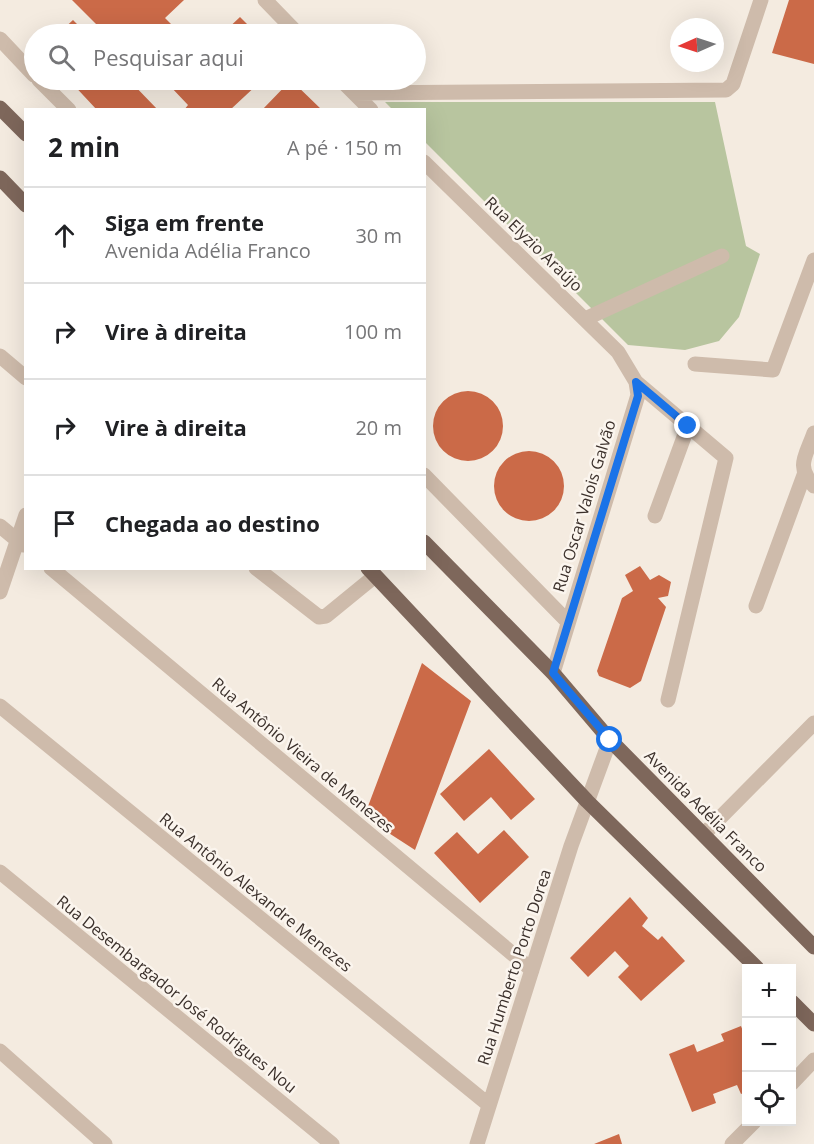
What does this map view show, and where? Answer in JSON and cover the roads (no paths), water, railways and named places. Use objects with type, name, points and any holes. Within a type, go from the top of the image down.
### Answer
[{"type":"main road","points":[[0,108],[24,132]]},
{"type":"main road","points":[[0,178],[24,203]]},
{"type":"main road","name":"Avenida Adélia Franco","points":[[426,544],[553,673],[610,740],[705,833],[814,947]]},
{"type":"main road","points":[[371,572],[587,801],[752,964]]},
{"type":"main road","points":[[796,1006],[814,1024]]},
{"type":"street","points":[[266,0],[289,24]]},
{"type":"street","points":[[354,93],[730,88],[761,0]]},
{"type":"street","points":[[0,39],[24,64]]},
{"type":"street","points":[[49,90],[67,108]]},
{"type":"street","points":[[351,90],[369,108]]},
{"type":"street","name":"Rua Elyzio Araújo","points":[[426,164],[618,352],[636,382]]},
{"type":"street","points":[[585,319],[722,256]]},
{"type":"street","points":[[695,364],[773,370],[814,260]]},
{"type":"street","points":[[0,356],[24,376]]},
{"type":"street","points":[[636,382],[726,458],[668,700]]},
{"type":"street","name":"Rua Oscar Valois Galvão","points":[[553,673],[567,621],[638,396],[636,382]]},
{"type":"street","points":[[656,516],[688,426]]},
{"type":"street","points":[[756,606],[809,481],[804,461],[814,433]]},
{"type":"street","points":[[426,477],[567,621]]},
{"type":"street","points":[[0,526],[21,543]]},
{"type":"street","points":[[0,592],[21,543],[24,526]]},
{"type":"street","name":"Rua Antônio Vieira de Menezes","points":[[53,570],[532,970]]},
{"type":"street","points":[[259,570],[319,617],[326,616],[371,572]]},
{"type":"street","name":"Rua Antônio Alexandre Menezes","points":[[0,706],[489,1105]]},
{"type":"street","points":[[705,833],[814,723]]},
{"type":"street","name":"Rua Humberto Porto Dorea","points":[[477,1144],[587,801],[610,740]]},
{"type":"street","name":"Rua Desembargador José Rodrigues Nou","points":[[0,872],[332,1144]]},
{"type":"street","points":[[0,1051],[105,1144]]},
{"type":"street","points":[[796,1079],[814,1060]]},
{"type":"street","points":[[732,1144],[750,1126]]}]
